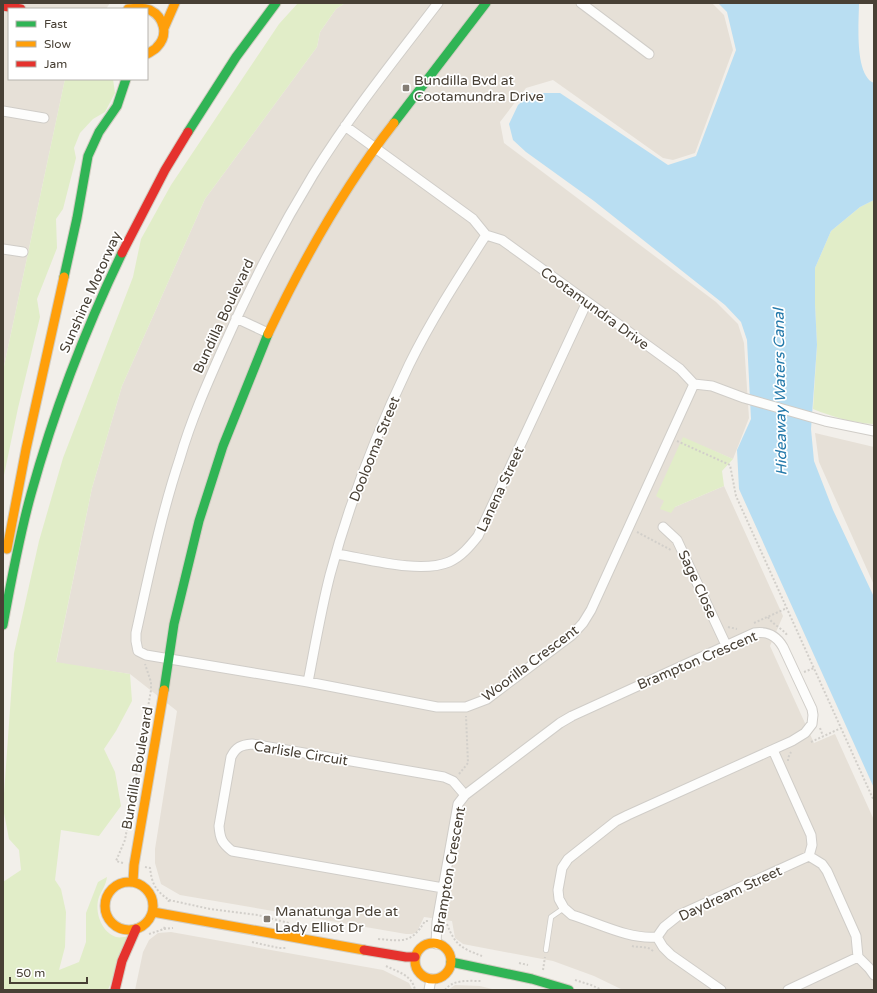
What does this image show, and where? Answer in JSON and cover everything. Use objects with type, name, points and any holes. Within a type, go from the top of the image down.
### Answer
[{"type":"main road","points":[[164,28],[175,3]]},
{"type":"main road","name":"Sunshine Motorway","points":[[3,625],[25,517],[50,430],[84,337],[110,276],[162,174],[196,118],[230,66],[276,3]]},
{"type":"main road","name":"Bundilla Boulevard","points":[[132,882],[170,659],[174,624],[183,584],[199,521],[223,446],[241,398],[268,334],[298,274],[328,221],[374,148],[486,3]]},
{"type":"main road","points":[[3,6],[15,8]]},
{"type":"main road","points":[[134,6],[144,6],[151,9],[158,14],[162,20],[164,36],[161,44],[155,51],[148,54]]},
{"type":"main road","points":[[5,561],[24,456],[77,218],[85,169],[92,145],[117,106],[126,80]]},
{"type":"main road","points":[[3,585],[8,596]]},
{"type":"main road","points":[[124,882],[132,882],[141,885],[152,897],[153,912],[144,926],[136,929],[120,929],[113,925],[108,918],[105,910],[105,901],[109,892],[115,886],[124,882]]},
{"type":"main road","points":[[153,912],[415,958]]},
{"type":"main road","points":[[115,990],[122,961],[136,929]]},
{"type":"main road","points":[[427,944],[436,944],[444,947],[448,952],[451,962],[446,973],[442,977],[431,979],[420,974],[415,964],[415,958],[418,952],[427,944]]},
{"type":"main road","points":[[451,962],[532,979],[569,990]]},
{"type":"street","name":"Bundilla Boulevard","points":[[170,659],[142,654],[138,651],[136,634],[156,540],[180,457],[208,382],[236,318],[271,247],[313,175],[345,126],[438,3]]},
{"type":"street","points":[[581,3],[649,54]]},
{"type":"street","points":[[3,111],[44,118]]},
{"type":"street","points":[[345,126],[473,219],[486,235]]},
{"type":"street","name":"Cootamundra Drive","points":[[486,235],[502,240],[680,369],[694,384]]},
{"type":"street","name":"Doolooma Street","points":[[308,682],[330,575],[356,492],[381,427],[409,364],[448,294],[486,235]]},
{"type":"street","points":[[3,249],[23,252]]},
{"type":"street","name":"Lanena Street","points":[[337,554],[412,567],[429,567],[449,562],[466,550],[478,536],[587,302]]},
{"type":"street","points":[[236,318],[268,334]]},
{"type":"street","points":[[694,384],[712,386],[744,398],[825,421],[874,431]]},
{"type":"street","name":"Woorilla Crescent","points":[[170,659],[308,682],[437,706],[466,707],[487,699],[572,635],[583,623],[591,610],[694,384]]},
{"type":"street","name":"Sage Close","points":[[663,527],[677,540],[726,645]]},
{"type":"street","name":"Brampton Crescent","points":[[436,944],[437,922],[458,804],[465,795],[560,723],[572,716],[754,633],[764,632],[779,639],[784,646],[812,709],[812,724],[805,733],[773,750],[616,821],[568,859],[562,868],[558,890],[559,899],[564,908]]},
{"type":"street","name":"Carlisle Circuit","points":[[443,888],[232,851],[224,844],[219,835],[219,826],[231,757],[235,750],[243,745],[252,744],[327,756],[444,777],[453,781]]},
{"type":"street","points":[[773,750],[811,835],[812,845],[809,856],[822,864],[827,871],[856,936],[858,957],[874,975]]},
{"type":"street","points":[[453,781],[465,795]]},
{"type":"street","name":"Daydream Street","points":[[657,937],[664,927],[679,915],[809,856]]},
{"type":"street","points":[[564,908],[572,914],[634,936],[646,938],[657,937],[663,947],[671,955],[722,990]]},
{"type":"street","points":[[788,990],[858,957]]},
{"type":"street","points":[[429,990],[431,979]]},
{"type":"lane","points":[[546,950],[551,917],[564,908]]},
{"type":"path","points":[[670,438],[730,465],[736,496],[874,801]]},
{"type":"path","points":[[637,532],[668,548],[674,553]]},
{"type":"path","points":[[748,626],[787,608]]},
{"type":"path","points":[[725,625],[732,629],[741,629]]},
{"type":"path","points":[[121,862],[116,861],[125,840],[151,690],[151,682],[145,662]]},
{"type":"path","points":[[453,781],[468,763],[466,707]]},
{"type":"path","points":[[806,744],[841,728]]},
{"type":"path","points":[[789,762],[790,753],[794,749]]},
{"type":"path","points":[[145,867],[150,868],[153,884],[160,893],[169,900],[210,909],[258,915],[296,925]]},
{"type":"path","points":[[168,904],[169,900]]},
{"type":"path","points":[[378,939],[397,941],[418,933],[425,920],[437,922],[447,924],[452,939],[466,950],[488,958]]},
{"type":"path","points":[[629,944],[635,947],[646,947],[651,949],[656,954]]},
{"type":"path","points":[[543,970],[546,950]]},
{"type":"path","points":[[518,963],[531,966]]},
{"type":"path","points":[[537,968],[550,972]]},
{"type":"path","points":[[570,978],[602,990]]},
{"type":"path","points":[[445,990],[450,984],[458,982],[481,981]]},
{"type":"shaded area","points":[[3,3],[110,3],[107,8],[8,8],[8,80],[65,80],[3,371]]},
{"type":"shaded area","points":[[345,3],[712,3],[724,15],[733,50],[695,153],[673,160],[663,158],[553,80],[526,88],[500,122],[504,143],[716,302],[738,324],[744,343],[749,418],[733,459],[683,438],[675,507],[724,486],[783,616],[770,646],[814,743],[835,734],[874,820],[874,990],[623,990],[594,976],[553,961],[463,944],[455,938],[452,921],[424,917],[417,932],[406,934],[180,895],[161,884],[155,863],[155,849],[177,711],[130,674],[56,663],[92,488],[122,386],[205,199],[317,47],[320,32],[336,9]]},
{"type":"shaded area","points":[[815,433],[874,447],[874,585],[819,462]]},
{"type":"shaded area","points":[[171,932],[383,970],[409,983],[412,989],[418,990],[135,990],[143,952],[149,940],[158,933]]},
{"type":"shaded area","points":[[455,985],[480,986],[496,990],[448,990]]},
{"type":"green space","points":[[298,3],[345,3],[336,9],[320,32],[317,47],[205,199],[122,386],[92,488],[56,662],[130,674],[132,701],[116,731],[104,749],[115,772],[121,806],[99,836],[61,830],[55,880],[61,889],[66,912],[65,947],[59,970],[79,962],[86,942],[86,913],[98,882],[107,877],[106,883],[99,897],[97,908],[100,920],[106,931],[116,937],[129,936],[108,990],[3,990],[3,882],[21,870],[19,850],[9,839],[3,808],[14,653],[39,541],[63,458],[133,277],[141,239],[171,185],[279,24]]},
{"type":"green space","points":[[65,80],[113,80],[115,93],[105,112],[93,119],[80,133],[74,148],[76,158],[63,209],[56,219],[57,248],[37,299],[40,317],[18,408],[3,480],[3,371]]},
{"type":"green space","points":[[874,200],[874,424],[843,419],[813,409],[817,345],[815,268],[831,231],[860,207]]},
{"type":"green space","points":[[683,437],[733,459],[722,471],[724,486],[675,507],[671,513],[660,509],[664,501],[656,496]]},
{"type":"water","name":"Hideaway Waters Canal","points":[[718,3],[859,3],[858,34],[860,59],[863,70],[868,78],[874,83],[874,200],[860,207],[831,231],[815,268],[817,345],[811,429],[814,461],[833,510],[874,597],[874,788],[739,489],[737,450],[751,419],[747,340],[741,322],[725,305],[594,201],[526,152],[513,140],[509,124],[518,105],[531,93],[560,93],[668,165],[696,156],[736,50],[727,12]]},
{"type":"traffic: fast","points":[[188,132],[236,57],[276,3]]},
{"type":"traffic: fast","points":[[394,123],[486,3]]},
{"type":"traffic: fast","points":[[64,277],[77,218],[88,156],[99,132],[117,106],[126,80]]},
{"type":"traffic: fast","points":[[3,625],[23,526],[40,463],[71,371],[95,311],[122,253]]},
{"type":"traffic: fast","points":[[164,690],[174,624],[199,521],[223,446],[268,334]]},
{"type":"traffic: fast","points":[[451,962],[532,979],[569,990]]},
{"type":"traffic: slow","points":[[164,28],[175,3]]},
{"type":"traffic: slow","points":[[136,8],[142,8]]},
{"type":"traffic: slow","points":[[148,9],[159,17],[162,22],[164,32],[161,42],[155,49],[148,53]]},
{"type":"traffic: slow","points":[[268,334],[295,279],[341,198],[394,123]]},
{"type":"traffic: slow","points":[[7,549],[26,449],[64,277]]},
{"type":"traffic: slow","points":[[133,882],[134,865],[164,690]]},
{"type":"traffic: slow","points":[[124,882],[134,882],[146,889],[153,901],[153,906],[153,911],[146,923],[134,930],[124,930],[116,926],[109,919],[105,911],[105,901],[109,893],[116,886],[124,882]]},
{"type":"traffic: slow","points":[[153,912],[364,950]]},
{"type":"traffic: slow","points":[[433,943],[446,948],[451,961],[446,974],[433,979],[420,974],[415,961],[420,948],[433,943]]},
{"type":"traffic: jam","points":[[3,6],[15,8]]},
{"type":"traffic: jam","points":[[122,253],[165,170],[188,132]]},
{"type":"traffic: jam","points":[[115,990],[122,961],[136,929]]},
{"type":"traffic: jam","points":[[364,950],[406,957],[415,957]]},
{"type":"place","name":"Bundilla Bvd at Cootamundra Drive","points":[[406,88]]},
{"type":"place","name":"Manatunga Pde at Lady Elliot Dr","points":[[267,919]]}]
